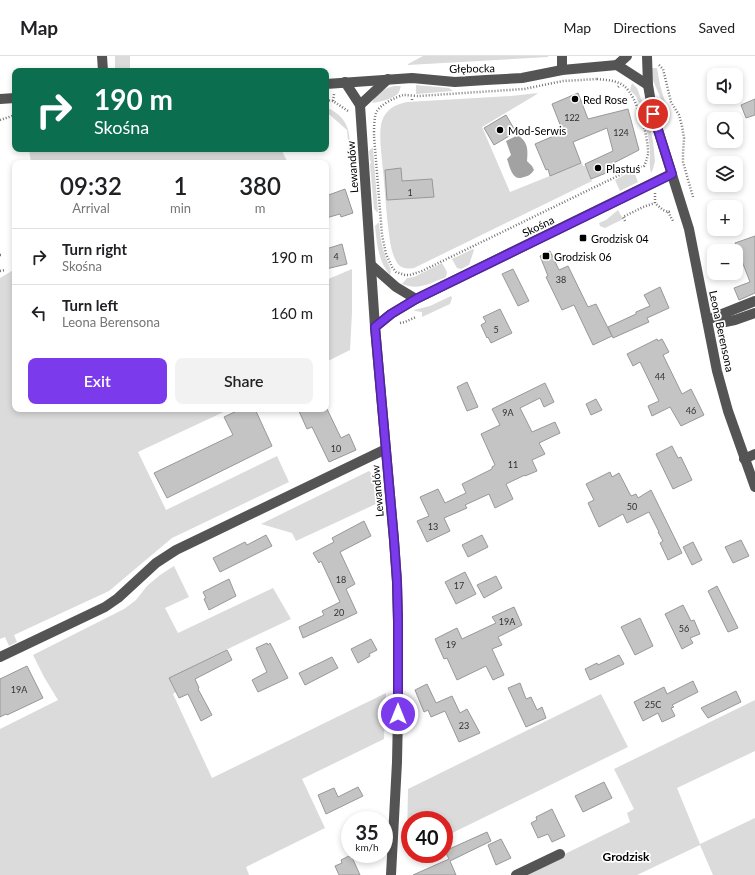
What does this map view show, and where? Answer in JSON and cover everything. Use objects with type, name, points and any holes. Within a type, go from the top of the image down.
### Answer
[{"type":"street","points":[[102,56],[103,68]]},
{"type":"street","points":[[562,56],[562,70]]},
{"type":"street","points":[[627,56],[617,65],[648,85]]},
{"type":"street","name":"Leona Berensona","points":[[647,56],[648,85],[653,114],[689,229],[707,320],[728,411],[755,487]]},
{"type":"street","name":"Głębocka","points":[[329,84],[412,78],[456,82],[522,78],[562,70],[617,65]]},
{"type":"street","points":[[360,105],[388,79]]},
{"type":"street","name":"Lewandów","points":[[345,82],[360,105],[375,327],[395,547],[398,622],[397,747],[391,875]]},
{"type":"street","points":[[0,99],[12,98]]},
{"type":"street","name":"Skośna","points":[[375,327],[391,314],[416,299],[672,174]]},
{"type":"street","points":[[371,265],[396,286],[416,299]]},
{"type":"street","points":[[707,320],[755,301]]},
{"type":"street","points":[[721,314],[724,322],[755,313]]},
{"type":"street","points":[[0,657],[105,607],[118,598],[156,563],[176,550],[386,449]]},
{"type":"street","points":[[744,459],[755,454]]},
{"type":"street","points":[[516,875],[560,854]]},
{"type":"path","points":[[657,64],[663,69],[672,102],[679,115],[682,126],[684,138],[683,162],[694,203]]},
{"type":"path","points":[[625,86],[636,102],[645,133],[648,149],[648,155],[644,166],[646,170]]},
{"type":"path","points":[[329,100],[333,101],[349,111]]},
{"type":"path","points":[[377,111],[374,136],[382,235],[386,254],[392,267],[396,272],[405,275],[422,271],[634,168],[644,166]]},
{"type":"path","points":[[0,120],[12,116]]},
{"type":"path","points":[[655,193],[655,203],[663,210],[668,212],[674,210]]},
{"type":"path","points":[[625,220],[623,217],[655,203]]},
{"type":"path","points":[[0,271],[6,270]]},
{"type":"shaded area","points":[[115,56],[130,56],[130,68],[115,68]]},
{"type":"shaded area","points":[[423,56],[548,56],[548,57],[408,65]]},
{"type":"shaded area","points":[[651,68],[657,68],[666,105],[664,106],[652,78]]},
{"type":"shaded area","points":[[632,83],[637,88],[643,104],[638,102],[636,96],[630,90]]},
{"type":"shaded area","points":[[416,85],[449,88],[453,91],[416,94]]},
{"type":"shaded area","points":[[394,86],[401,86],[399,92],[394,97],[372,103],[381,92]]},
{"type":"shaded area","points":[[538,93],[482,127],[510,192],[582,163],[592,181],[414,268],[401,267],[394,257],[389,238],[386,210],[380,138],[382,121],[386,113],[395,106],[407,102]]},
{"type":"shaded area","points":[[329,109],[341,117],[348,129],[351,162],[347,130],[330,115]]},
{"type":"shaded area","points":[[642,114],[649,122],[653,141],[655,161],[651,173],[649,141]]},
{"type":"shaded area","points":[[518,135],[526,143],[527,161],[534,170],[526,177],[520,178],[514,176],[512,173],[507,159],[511,155],[506,141]]},
{"type":"shaded area","points":[[372,148],[378,212],[374,209],[369,151]]},
{"type":"shaded area","points":[[29,152],[282,152],[286,160],[31,160]]},
{"type":"shaded area","points":[[630,172],[635,174],[638,182],[620,191],[615,180]]},
{"type":"shaded area","points":[[618,210],[623,219],[605,228],[600,226],[599,223],[606,220]]},
{"type":"shaded area","points":[[378,223],[383,248],[391,272],[390,275],[383,264],[376,239],[375,226]]},
{"type":"shaded area","points":[[473,249],[474,250],[469,265],[461,269],[457,268],[452,259]]},
{"type":"shaded area","points":[[442,263],[447,272],[446,277],[430,284],[414,287],[402,284],[407,278],[414,277]]},
{"type":"shaded area","points":[[352,269],[350,350],[329,360],[329,279]]},
{"type":"shaded area","points":[[12,271],[12,412],[224,412],[138,452],[166,510],[277,456],[289,482],[172,538],[109,591],[14,635],[17,642],[9,646],[5,637],[0,639],[0,278]]},
{"type":"shaded area","points":[[451,296],[452,298],[450,304],[422,317],[422,312],[414,310],[430,306]]},
{"type":"shaded area","points":[[369,471],[377,479],[378,503],[296,541],[292,533],[261,524]]},
{"type":"shaded area","points":[[174,566],[189,597],[165,608],[178,633],[273,588],[291,619],[169,678],[176,692],[173,694],[212,778],[386,693],[384,739],[302,779],[325,828],[246,867],[249,875],[0,875],[0,729],[58,700],[33,655],[124,609],[136,600],[147,586]]},
{"type":"shaded area","points":[[601,694],[628,747],[453,833],[453,811],[408,811],[408,789]]},
{"type":"shaded area","points":[[755,700],[755,751],[677,788],[700,844],[755,818],[755,875],[713,875],[700,845],[637,875],[522,875],[630,822],[627,813],[634,809],[614,769]]},
{"type":"building","points":[[578,93],[588,119],[628,109],[639,150],[608,166],[611,171],[591,179],[585,164],[613,151],[607,128],[573,142],[581,163],[550,176],[535,144],[563,132],[552,104]]},
{"type":"building","points":[[755,99],[755,115],[746,118],[741,105]]},
{"type":"building","name":"Mod-Serwis","points":[[506,115],[516,132],[494,145],[484,128]]},
{"type":"building","points":[[401,168],[402,181],[432,179],[434,197],[387,200],[385,170]]},
{"type":"building","points":[[345,189],[353,213],[341,217],[340,214],[329,217],[329,195]]},
{"type":"building","points":[[755,236],[755,293],[739,300],[734,288],[750,282],[743,264],[743,244],[735,243]]},
{"type":"building","points":[[342,244],[347,264],[329,268],[329,248]]},
{"type":"building","points":[[550,251],[559,270],[568,266],[588,307],[596,304],[612,336],[593,345],[574,305],[562,310],[546,277],[548,276],[540,256]]},
{"type":"building","points":[[513,269],[529,301],[518,306],[502,274]]},
{"type":"building","points":[[660,287],[669,308],[647,318],[649,322],[613,338],[608,327],[650,306],[644,295]]},
{"type":"building","points":[[500,309],[512,333],[491,343],[481,325],[486,322],[483,317]]},
{"type":"building","points":[[657,339],[658,341],[662,339],[669,352],[663,355],[682,394],[691,389],[704,415],[681,426],[670,407],[652,416],[648,406],[659,401],[640,362],[633,366],[627,354]]},
{"type":"building","points":[[467,382],[478,407],[467,411],[457,387]]},
{"type":"building","points":[[545,383],[554,402],[544,407],[540,398],[520,408],[532,432],[555,422],[560,433],[539,443],[545,454],[532,460],[537,471],[506,484],[513,499],[495,508],[489,494],[465,505],[467,508],[444,518],[450,531],[427,542],[417,521],[429,516],[420,497],[438,489],[445,503],[466,493],[462,484],[492,469],[495,465],[481,434],[500,425],[492,409]]},
{"type":"building","points":[[596,399],[602,410],[591,415],[586,404]]},
{"type":"building","points":[[235,412],[256,412],[272,446],[167,498],[154,473],[233,435],[224,417]]},
{"type":"building","points":[[299,412],[328,412],[341,438],[349,434],[356,450],[329,462],[312,427],[307,429]]},
{"type":"building","points":[[672,446],[678,458],[681,457],[692,480],[673,489],[656,454]]},
{"type":"building","points":[[610,472],[612,477],[619,473],[631,496],[636,494],[638,498],[651,490],[682,553],[668,560],[660,543],[663,541],[649,512],[627,523],[623,514],[599,527],[588,503],[594,500],[586,484]]},
{"type":"building","points":[[364,521],[371,536],[340,552],[355,584],[346,589],[357,613],[303,638],[299,627],[324,615],[322,611],[340,602],[321,561],[319,563],[313,553],[334,542],[332,538]]},
{"type":"building","points":[[266,535],[272,546],[220,572],[213,558],[245,542],[247,545]]},
{"type":"building","points":[[482,535],[488,547],[468,557],[462,545]]},
{"type":"building","points":[[741,540],[749,556],[733,563],[725,547]]},
{"type":"building","points":[[693,542],[702,560],[692,565],[683,547]]},
{"type":"building","points":[[465,572],[476,594],[456,604],[445,582]]},
{"type":"building","points":[[496,576],[502,588],[484,598],[477,585]]},
{"type":"building","points":[[229,579],[236,596],[209,610],[204,599],[206,598],[203,592]]},
{"type":"building","points":[[717,586],[738,628],[728,632],[708,591]]},
{"type":"building","points":[[683,605],[691,621],[694,620],[700,634],[690,638],[693,643],[682,649],[665,614]]},
{"type":"building","points":[[514,607],[522,625],[498,637],[502,645],[492,649],[504,675],[493,680],[486,666],[457,680],[447,658],[444,659],[435,639],[457,628],[462,639],[496,623],[492,617]]},
{"type":"building","points":[[640,618],[653,646],[635,655],[621,627]]},
{"type":"building","points":[[371,639],[377,650],[369,654],[370,656],[358,663],[351,649]]},
{"type":"building","points":[[267,643],[268,645],[270,643],[288,678],[258,692],[252,680],[267,672],[256,648]]},
{"type":"building","points":[[227,650],[232,660],[195,679],[199,688],[198,689],[212,715],[201,721],[188,694],[179,698],[169,678]]},
{"type":"building","points":[[619,655],[624,664],[590,680],[585,669],[597,663],[598,665]]},
{"type":"building","points":[[332,657],[338,668],[305,685],[299,673]]},
{"type":"building","points":[[27,666],[43,698],[0,717],[0,679]]},
{"type":"building","points":[[693,681],[698,692],[672,705],[674,707],[671,708],[675,716],[662,722],[658,713],[643,721],[634,702],[664,687],[667,694]]},
{"type":"building","points":[[520,683],[526,699],[531,697],[537,710],[542,707],[546,718],[526,727],[508,688]]},
{"type":"building","points":[[427,684],[436,703],[452,696],[460,713],[467,709],[480,733],[459,742],[445,711],[431,717],[428,710],[424,712],[415,690]]},
{"type":"building","points":[[736,691],[741,702],[708,718],[701,708]]},
{"type":"building","points":[[604,782],[612,798],[583,812],[575,796]]},
{"type":"building","points":[[358,787],[363,796],[326,814],[318,795],[334,788],[338,797]]},
{"type":"building","points":[[552,809],[565,836],[552,842],[548,834],[538,838],[531,823],[537,820],[536,817]]},
{"type":"building","points":[[487,832],[491,841],[453,860],[453,847]]},
{"type":"building","points":[[501,839],[511,858],[496,865],[488,845]]},
{"type":"building","points":[[342,863],[355,863],[360,875],[339,875],[335,866]]},
{"type":"building","points":[[440,863],[451,863],[456,875],[413,875]]},
{"type":"place","name":"Red Rose","points":[[575,99]]},
{"type":"place","name":"Mod-Serwis","points":[[500,130]]},
{"type":"place","name":"Plastuś","points":[[598,168]]},
{"type":"place","name":"Grodzisk 04","points":[[583,238]]},
{"type":"place","name":"Grodzisk 06","points":[[546,256]]},
{"type":"district","name":"Grodzisk","points":[[626,856]]},
{"type":"route","points":[[398,714],[397,582],[378,347],[375,327],[391,314],[416,299],[672,174],[653,114]]}]
